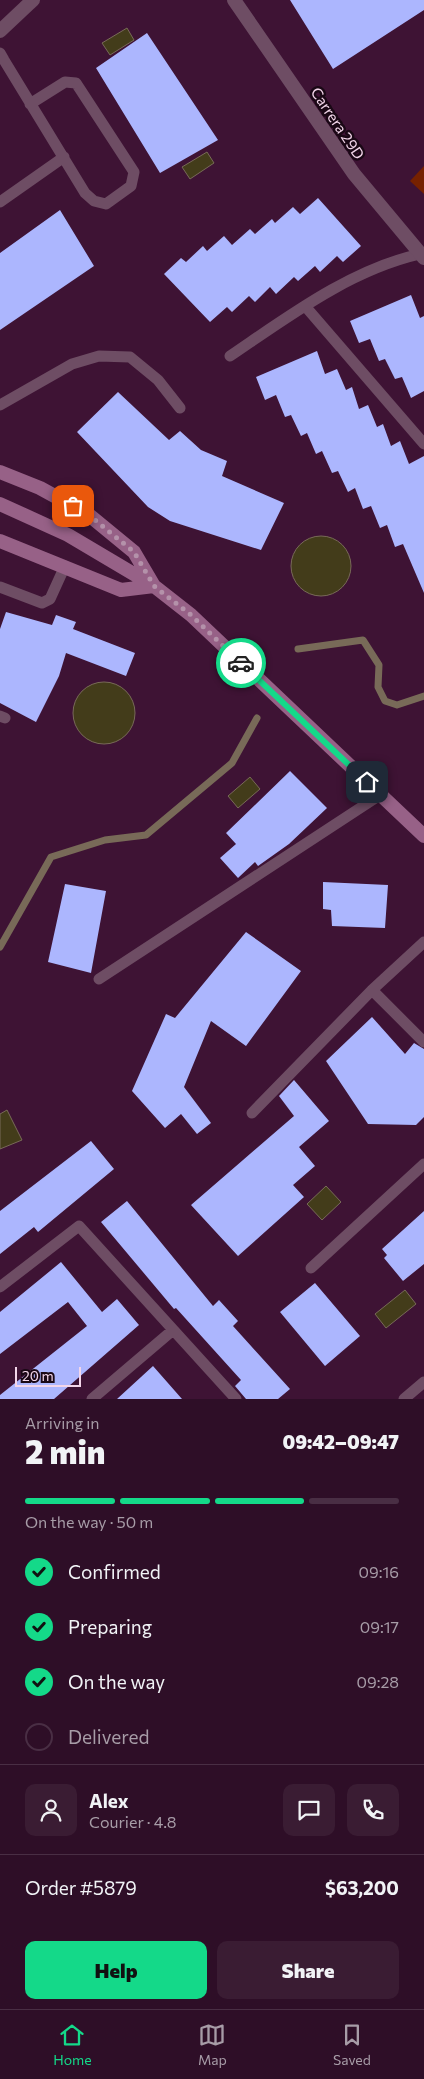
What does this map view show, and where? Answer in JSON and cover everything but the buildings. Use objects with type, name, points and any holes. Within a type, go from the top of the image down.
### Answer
[{"type":"main road","points":[[0,472],[40,488],[89,515],[134,552],[154,586]]},
{"type":"main road","points":[[0,504],[68,535],[154,586],[191,615],[424,836]]},
{"type":"main road","points":[[0,541],[121,590],[154,586]]},
{"type":"street","points":[[0,31],[33,0]]},
{"type":"street","name":"Carrera 29D","points":[[234,0],[354,174],[422,256]]},
{"type":"lane","points":[[0,53],[30,104],[85,193],[94,201],[106,204],[132,186],[134,172],[76,83],[65,82],[30,104]]},
{"type":"lane","points":[[0,202],[64,158]]},
{"type":"lane","points":[[230,356],[305,306],[361,275],[396,260],[422,256]]},
{"type":"lane","points":[[305,306],[424,444]]},
{"type":"lane","points":[[0,405],[72,364],[100,356],[130,358],[158,380],[180,408]]},
{"type":"lane","points":[[0,587],[42,603],[50,599],[65,566]]},
{"type":"lane","points":[[99,979],[380,795]]},
{"type":"lane","points":[[252,1113],[372,990],[424,942]]},
{"type":"lane","points":[[372,990],[424,1042]]},
{"type":"lane","points":[[311,1268],[424,1164]]},
{"type":"lane","points":[[0,1287],[79,1226],[236,1399]]},
{"type":"lane","points":[[92,1399],[173,1330]]},
{"type":"lane","points":[[404,1399],[424,1382]]},
{"type":"shaded area","points":[[127,28],[134,40],[110,55],[102,43]]},
{"type":"shaded area","points":[[207,152],[214,163],[190,179],[182,167]]},
{"type":"shaded area","points":[[424,166],[424,194],[410,181]]},
{"type":"shaded area","points":[[315,536],[327,536],[338,541],[346,549],[351,560],[349,578],[338,591],[327,596],[315,596],[304,591],[296,583],[291,572],[291,560],[296,549],[304,541]]},
{"type":"shaded area","points":[[104,682],[121,687],[126,691],[130,696],[135,713],[130,730],[126,735],[121,739],[104,744],[87,739],[82,735],[78,730],[73,713],[78,696],[82,691],[87,687]]},
{"type":"shaded area","points":[[250,777],[260,789],[238,808],[228,796]]},
{"type":"shaded area","points":[[7,1110],[22,1140],[0,1149],[0,1114]]},
{"type":"shaded area","points":[[326,1186],[341,1202],[322,1220],[307,1204]]},
{"type":"shaded area","points":[[405,1290],[416,1304],[386,1328],[375,1314]]},
{"type":"waterway","points":[[298,649],[363,640],[379,665],[378,687],[385,701],[397,705],[424,696]]},
{"type":"waterway","points":[[0,947],[51,857],[105,840],[146,835],[232,763],[257,718]]},
{"type":"way so far","points":[[73,506],[89,515],[134,552],[154,586],[191,615],[241,663]]},
{"type":"route","points":[[241,663],[367,782]]}]
